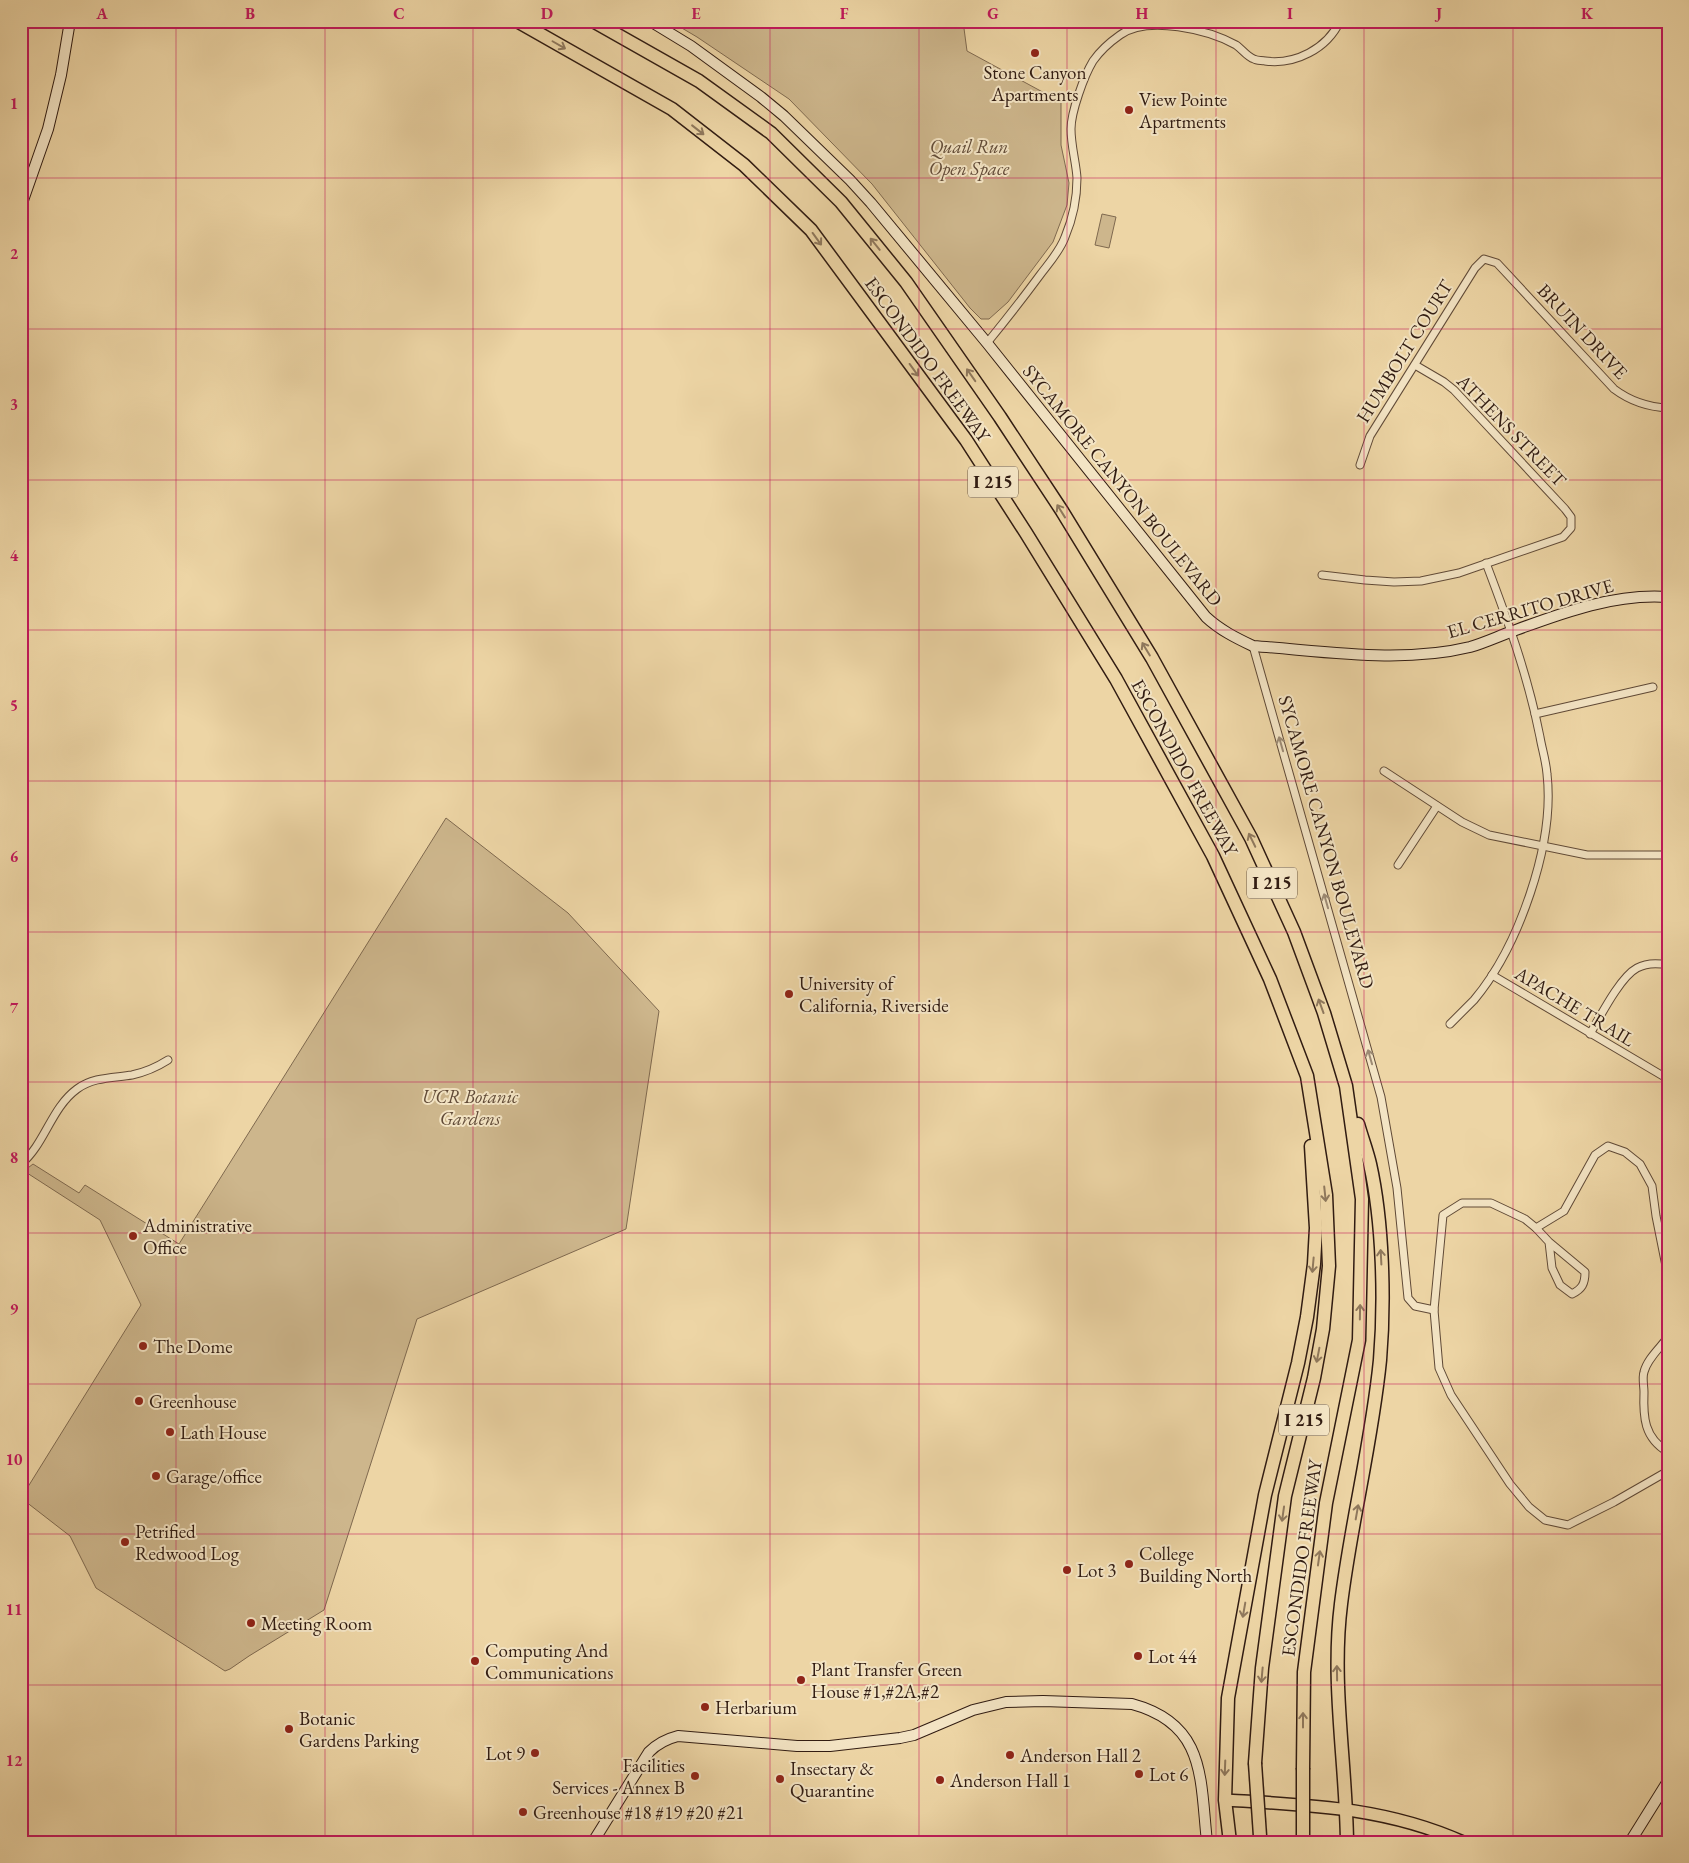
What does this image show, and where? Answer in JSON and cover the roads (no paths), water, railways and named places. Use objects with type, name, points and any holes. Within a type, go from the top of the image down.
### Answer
[{"type":"highway","name":"ESCONDIDO FREEWAY","points":[[517,21],[672,110],[744,165],[810,230],[966,440],[1116,679],[1214,856],[1270,979],[1307,1076],[1326,1195],[1329,1266],[1323,1329],[1314,1378],[1285,1496],[1262,1668],[1255,1763],[1260,1839]]},
{"type":"highway","name":"ESCONDIDO FREEWAY","points":[[593,21],[698,81],[771,133],[841,202],[912,290],[1062,511],[1152,658],[1251,838],[1294,932],[1324,1013],[1346,1086],[1362,1199],[1359,1340],[1326,1503],[1304,1672],[1303,1842]]},
{"type":"highway","points":[[1230,1842],[1225,1800],[1228,1698],[1265,1494],[1298,1363],[1307,1317],[1314,1264],[1316,1228],[1307,1076]]},
{"type":"highway","points":[[1346,1086],[1370,1164],[1378,1215],[1382,1279],[1380,1362],[1341,1604],[1337,1676],[1347,1842]]},
{"type":"main road","points":[[1225,1800],[1346,1809],[1397,1818],[1432,1829],[1463,1842]]},
{"type":"street","points":[[21,206],[48,129],[61,75],[70,21]]},
{"type":"street","name":"SYCAMORE CANYON BOULEVARD","points":[[650,21],[691,46],[739,80],[784,116],[872,202],[1206,617],[1224,631],[1253,646],[1383,1104],[1398,1198],[1408,1298],[1415,1306],[1434,1310]]},
{"type":"street","points":[[987,344],[1053,257],[1064,239],[1074,209],[1077,178],[1071,129],[1076,102],[1092,62],[1102,50],[1122,34],[1144,27],[1169,25],[1197,30],[1236,45],[1254,59],[1272,62],[1289,60],[1314,50],[1326,41],[1337,29],[1340,21]]},
{"type":"street","name":"HUMBOLT COURT","points":[[1360,465],[1370,436],[1475,268],[1484,259]]},
{"type":"street","name":"BRUIN DRIVE","points":[[1484,259],[1497,263],[1614,389],[1624,397],[1639,403],[1668,408]]},
{"type":"street","name":"ATHENS STREET","points":[[1415,365],[1444,382],[1461,397],[1571,517],[1571,528],[1563,537],[1486,563]]},
{"type":"street","points":[[1322,574],[1384,581],[1421,581],[1459,573],[1486,563],[1522,661],[1547,775],[1547,812],[1543,848],[1525,909],[1513,939],[1492,975],[1473,1000],[1450,1024]]},
{"type":"street","name":"EL CERRITO DRIVE","points":[[1253,646],[1409,656],[1471,647],[1512,631],[1622,598],[1668,597]]},
{"type":"street","points":[[1535,714],[1652,687]]},
{"type":"street","points":[[1384,771],[1462,822],[1489,835],[1587,856],[1668,855]]},
{"type":"street","points":[[1398,865],[1437,806]]},
{"type":"street","points":[[1590,1034],[1622,982],[1637,968],[1657,963],[1668,965]]},
{"type":"street","name":"APACHE TRAIL","points":[[1492,975],[1668,1079]]},
{"type":"street","points":[[21,1164],[31,1154],[64,1102],[76,1089],[94,1080],[133,1075],[150,1070],[168,1060]]},
{"type":"street","points":[[1536,1228],[1564,1210],[1595,1154],[1608,1146],[1625,1152],[1640,1164],[1652,1186],[1668,1276]]},
{"type":"street","points":[[1549,1242],[1552,1268],[1560,1285],[1572,1294],[1581,1290],[1585,1282],[1585,1272],[1525,1219],[1491,1203],[1462,1204],[1443,1215],[1434,1310],[1439,1368],[1451,1395],[1510,1484],[1529,1506],[1545,1520],[1568,1525],[1614,1502],[1668,1471]]},
{"type":"street","points":[[1668,1338],[1656,1351],[1644,1372],[1643,1411],[1653,1442],[1668,1452]]},
{"type":"street","points":[[592,1842],[649,1752],[661,1742],[678,1736],[797,1746],[863,1743],[914,1735],[973,1710],[995,1704],[1022,1701],[1132,1704],[1149,1709],[1170,1720],[1188,1739],[1198,1763],[1207,1842]]},
{"type":"street","points":[[1630,1842],[1668,1781]]},
{"type":"place","name":"Stone Canyon Apartments","points":[[1035,53]]},
{"type":"place","name":"View Pointe Apartments","points":[[1129,110]]},
{"type":"place","name":"University of California, Riverside","points":[[789,994]]},
{"type":"place","name":"Administrative Office","points":[[133,1236]]},
{"type":"place","name":"The Dome","points":[[143,1346]]},
{"type":"place","name":"Greenhouse","points":[[139,1401]]},
{"type":"place","name":"Lath House","points":[[170,1432]]},
{"type":"place","name":"Garage/office","points":[[156,1476]]},
{"type":"place","name":"Petrified Redwood Log","points":[[125,1542]]},
{"type":"place","name":"College Building North","points":[[1129,1564]]},
{"type":"place","name":"Lot 3","points":[[1067,1570]]},
{"type":"place","name":"Meeting Room","points":[[251,1623]]},
{"type":"place","name":"Lot 44","points":[[1138,1656]]},
{"type":"place","name":"Computing And Communications","points":[[475,1661]]},
{"type":"place","name":"Plant Transfer Green House #1,#2A,#2","points":[[801,1680]]},
{"type":"place","name":"Herbarium","points":[[705,1707]]},
{"type":"place","name":"Botanic Gardens Parking","points":[[289,1729]]},
{"type":"place","name":"Lot 9","points":[[535,1753]]},
{"type":"place","name":"Anderson Hall 2","points":[[1010,1755]]},
{"type":"place","name":"Lot 6","points":[[1139,1774]]},
{"type":"place","name":"Facilities Services - Annex B","points":[[695,1776]]},
{"type":"place","name":"Insectary & Quarantine","points":[[780,1779]]},
{"type":"place","name":"Anderson Hall 1","points":[[940,1780]]},
{"type":"place","name":"Greenhouse #18 #19 #20 #21","points":[[523,1812]]},
{"type":"park label","name":"Quail Run Open Space","points":[[969,157]]},
{"type":"park label","name":"UCR Botanic Gardens","points":[[470,1107]]}]
